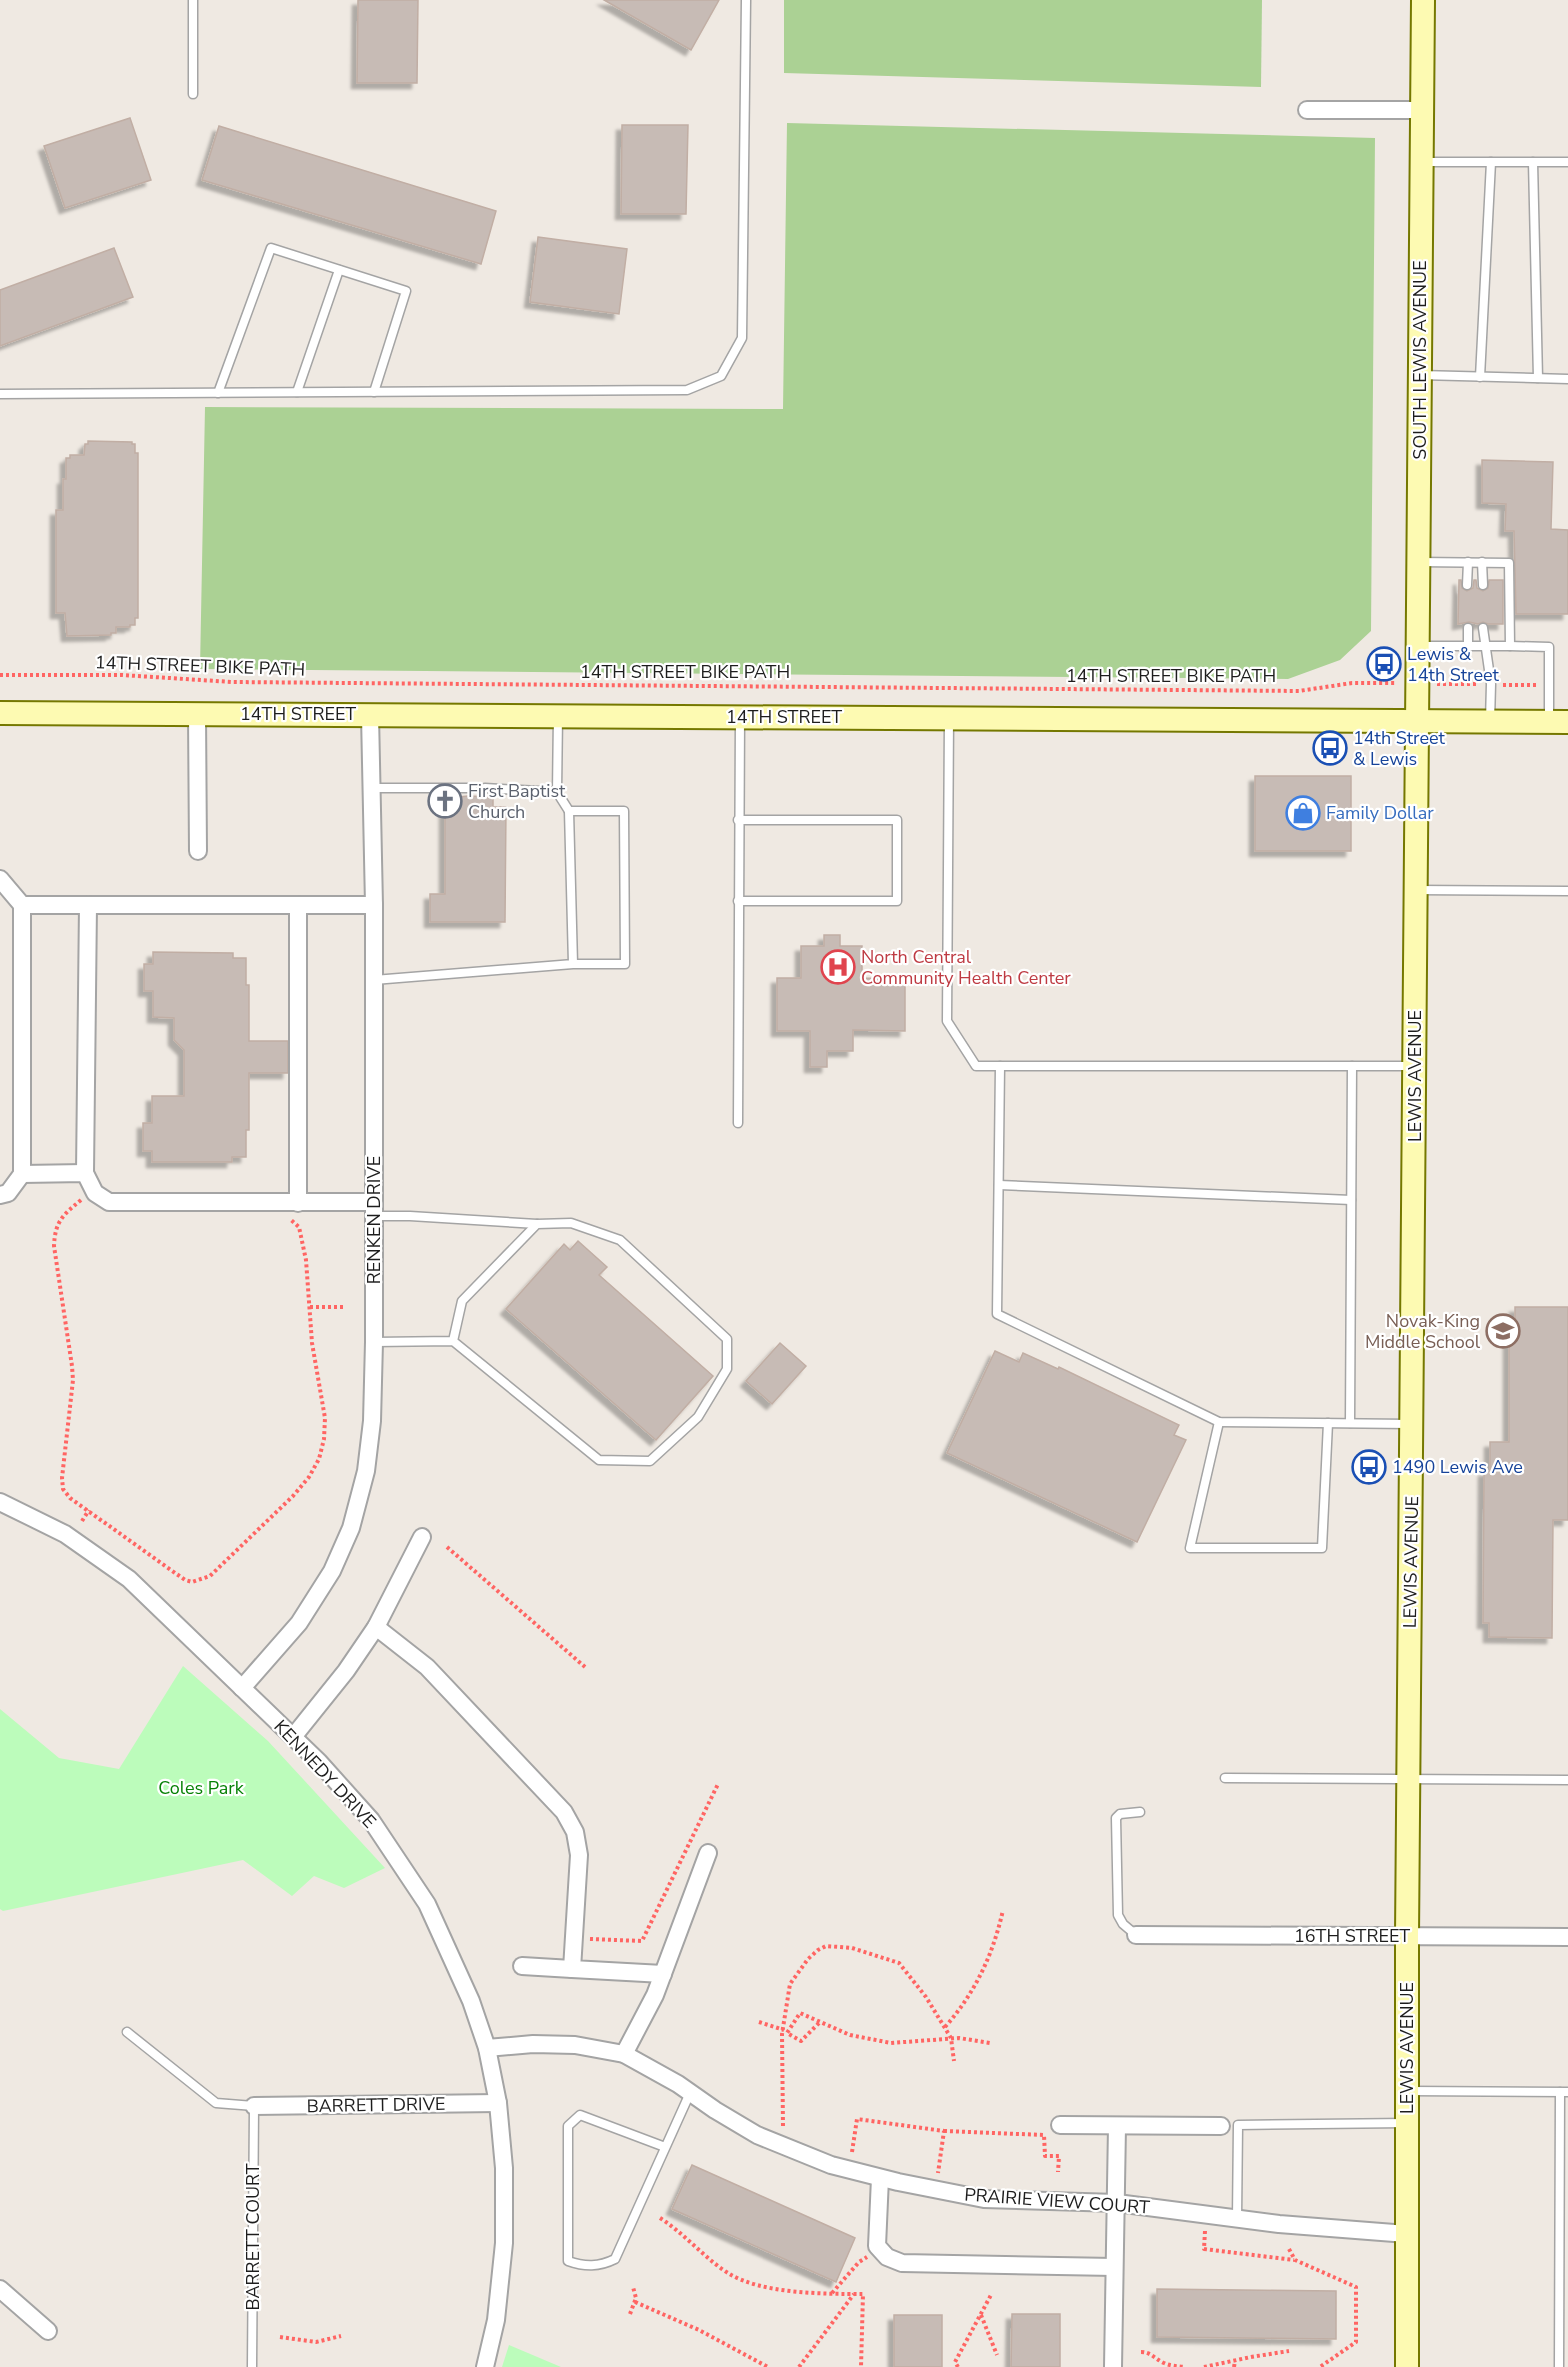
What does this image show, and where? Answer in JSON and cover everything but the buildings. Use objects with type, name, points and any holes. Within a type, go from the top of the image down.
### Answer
[{"type":"main road","name":"SOUTH LEWIS AVENUE","points":[[1418,721],[1423,0]]},
{"type":"main road","name":"14TH STREET","points":[[0,712],[1558,722]]},
{"type":"main road","name":"LEWIS AVENUE","points":[[1407,2367],[1408,1779],[1418,721]]},
{"type":"street","points":[[1307,110],[1422,110]]},
{"type":"street","points":[[197,714],[198,851]]},
{"type":"street","name":"RENKEN DRIVE","points":[[242,1689],[299,1623],[332,1571],[351,1528],[367,1461],[372,1421],[374,1342],[374,905],[370,715]]},
{"type":"street","points":[[0,879],[22,905],[22,1174],[8,1193],[0,1196]]},
{"type":"street","points":[[22,905],[374,905]]},
{"type":"street","points":[[88,905],[85,1173],[95,1193],[109,1202],[298,1203],[374,1209]]},
{"type":"street","points":[[298,905],[298,1203]]},
{"type":"street","points":[[22,1174],[85,1173]]},
{"type":"street","name":"KENNEDY DRIVE","points":[[0,1502],[65,1534],[129,1579],[293,1737],[371,1820],[427,1904],[471,2001],[487,2048],[498,2103],[504,2168],[504,2242],[496,2320],[485,2367]]},
{"type":"street","points":[[293,1737],[346,1671],[376,1627],[422,1537]]},
{"type":"street","points":[[376,1627],[427,1667],[564,1812],[575,1833],[579,1855],[572,1969]]},
{"type":"street","points":[[624,2054],[655,1995],[708,1853]]},
{"type":"street","name":"16TH STREET","points":[[1137,1935],[1568,1937]]},
{"type":"street","points":[[522,1966],[663,1974]]},
{"type":"street","name":"PRAIRIE VIEW COURT","points":[[487,2048],[533,2044],[575,2045],[624,2054],[757,2135],[831,2165],[880,2178],[984,2199],[1117,2202],[1237,2218],[1407,2234]]},
{"type":"street","name":"BARRETT DRIVE","points":[[254,2106],[498,2103]]},
{"type":"street","points":[[1060,2125],[1221,2126]]},
{"type":"street","points":[[1113,2367],[1117,2126]]},
{"type":"street","points":[[880,2178],[877,2246],[887,2257],[902,2263],[1113,2267]]},
{"type":"street","points":[[0,2289],[48,2331]]},
{"type":"lane","points":[[193,0],[194,94]]},
{"type":"lane","points":[[0,394],[687,390],[721,375],[742,338],[746,0]]},
{"type":"lane","points":[[1421,162],[1568,162]]},
{"type":"lane","points":[[1480,376],[1491,162]]},
{"type":"lane","points":[[1533,162],[1538,378]]},
{"type":"lane","points":[[218,393],[271,248],[406,291],[374,392]]},
{"type":"lane","points":[[297,392],[339,270]]},
{"type":"lane","points":[[1420,375],[1568,379]]},
{"type":"lane","points":[[1419,562],[1509,562],[1510,646]]},
{"type":"lane","points":[[1467,585],[1468,562]]},
{"type":"lane","points":[[1482,562],[1483,585]]},
{"type":"lane","points":[[1468,628],[1468,646]]},
{"type":"lane","points":[[1483,628],[1491,684],[1490,721]]},
{"type":"lane","points":[[1418,646],[1549,647],[1549,685],[1558,722]]},
{"type":"lane","points":[[558,716],[557,792],[569,811],[573,964]]},
{"type":"lane","points":[[738,1123],[740,717]]},
{"type":"lane","points":[[949,718],[947,1021],[976,1066],[1415,1066]]},
{"type":"lane","points":[[371,788],[472,788]]},
{"type":"lane","points":[[485,788],[557,792]]},
{"type":"lane","points":[[373,980],[573,964],[625,964],[624,812],[569,811]]},
{"type":"lane","points":[[738,820],[897,820],[897,901],[738,901]]},
{"type":"lane","points":[[1416,890],[1568,891]]},
{"type":"lane","points":[[1000,1066],[997,1314],[1219,1422],[1412,1424]]},
{"type":"lane","points":[[1350,1423],[1352,1066]]},
{"type":"lane","points":[[999,1185],[1351,1200]]},
{"type":"lane","points":[[374,1209],[410,1215],[537,1224],[571,1223],[620,1240],[727,1339],[727,1369],[698,1417],[650,1461],[599,1460],[453,1341],[374,1342]]},
{"type":"lane","points":[[453,1341],[462,1301],[537,1224]]},
{"type":"lane","points":[[1219,1422],[1190,1548],[1322,1548],[1328,1423]]},
{"type":"lane","points":[[1225,1778],[1568,1780]]},
{"type":"lane","points":[[1137,1935],[1123,1924],[1118,1915],[1116,1818],[1120,1814],[1140,1812]]},
{"type":"lane","points":[[127,2032],[216,2103],[254,2106]]},
{"type":"lane","points":[[1407,2091],[1564,2092],[1559,2367]]},
{"type":"lane","points":[[666,2147],[580,2115],[568,2126],[568,2261],[581,2266],[603,2265],[615,2259],[666,2147],[690,2093]]},
{"type":"lane","name":"BARRETT COURT","points":[[252,2367],[254,2106]]},
{"type":"lane","points":[[1237,2218],[1238,2126],[1407,2123]]},
{"type":"path","name":"14TH STREET BIKE PATH","points":[[0,675],[122,675],[232,682],[1299,691],[1370,682]]},
{"type":"path","points":[[1452,684],[1549,685]]},
{"type":"path","points":[[82,1199],[61,1218],[55,1230],[54,1246],[73,1380],[62,1478],[63,1489],[70,1498],[185,1580],[192,1581],[210,1576],[293,1496],[309,1477],[319,1459],[324,1439],[325,1418],[312,1343],[306,1260],[299,1227],[291,1220],[280,1218]]},
{"type":"path","points":[[310,1307],[345,1307]]},
{"type":"path","points":[[82,1521],[89,1510]]},
{"type":"path","points":[[447,1546],[585,1667]]},
{"type":"path","points":[[945,2027],[972,1991],[992,1954],[1003,1910]]},
{"type":"path","points":[[783,2127],[783,2029],[790,1984],[796,1972],[818,1950],[836,1946],[852,1948],[899,1963],[926,1997],[945,2027],[951,2038],[954,2061]]},
{"type":"path","points":[[788,2031],[800,2013],[850,2035],[891,2043],[951,2038],[990,2043]]},
{"type":"path","points":[[759,2022],[788,2031],[787,2033],[801,2041],[819,2023]]},
{"type":"path","points":[[851,2153],[857,2119],[944,2131],[1044,2135],[1045,2156],[1059,2156],[1058,2172]]},
{"type":"path","points":[[938,2173],[944,2131]]},
{"type":"path","points":[[660,2218],[730,2274],[748,2282],[832,2293],[863,2294],[861,2367]]},
{"type":"path","points":[[1205,2230],[1204,2249],[1295,2260],[1356,2287],[1356,2342],[1320,2367]]},
{"type":"path","points":[[832,2293],[859,2262],[880,2249]]},
{"type":"path","points":[[1289,2249],[1295,2260]]},
{"type":"path","points":[[630,2314],[636,2298],[633,2287]]},
{"type":"path","points":[[799,2367],[854,2294]]},
{"type":"path","points":[[958,2367],[955,2362],[992,2295]]},
{"type":"path","points":[[635,2302],[699,2330],[768,2367]]},
{"type":"path","points":[[980,2314],[998,2355]]},
{"type":"path","points":[[280,2337],[316,2342],[341,2336]]},
{"type":"path","points":[[1204,2367],[1289,2351]]},
{"type":"path","points":[[1141,2352],[1148,2352],[1163,2363],[1184,2367]]},
{"type":"path","points":[[1234,2367],[1235,2361]]},
{"type":"green space","points":[[784,0],[1262,0],[1261,87],[784,73]]},
{"type":"green space","points":[[787,123],[1375,138],[1371,631],[1340,660],[1288,679],[200,669],[205,407],[783,409]]},
{"type":"green space","name":"Coles Park","points":[[183,1666],[268,1741],[385,1868],[344,1888],[314,1876],[292,1896],[243,1860],[3,1911],[0,1909],[0,1709],[59,1758],[119,1769]]},
{"type":"green space","points":[[509,2345],[561,2367],[502,2367]]},
{"type":"place","name":"Lewis & 14th Street","points":[[1384,664]]},
{"type":"place","name":"14th Street & Lewis","points":[[1330,748]]},
{"type":"place","name":"First Baptist Church","points":[[445,801]]},
{"type":"place","name":"Family Dollar","points":[[1303,813]]},
{"type":"place","name":"North Central Community Health Center","points":[[838,967]]},
{"type":"place","name":"Novak-King Middle School","points":[[1503,1331]]},
{"type":"place","name":"1490 Lewis Ave","points":[[1369,1467]]}]
